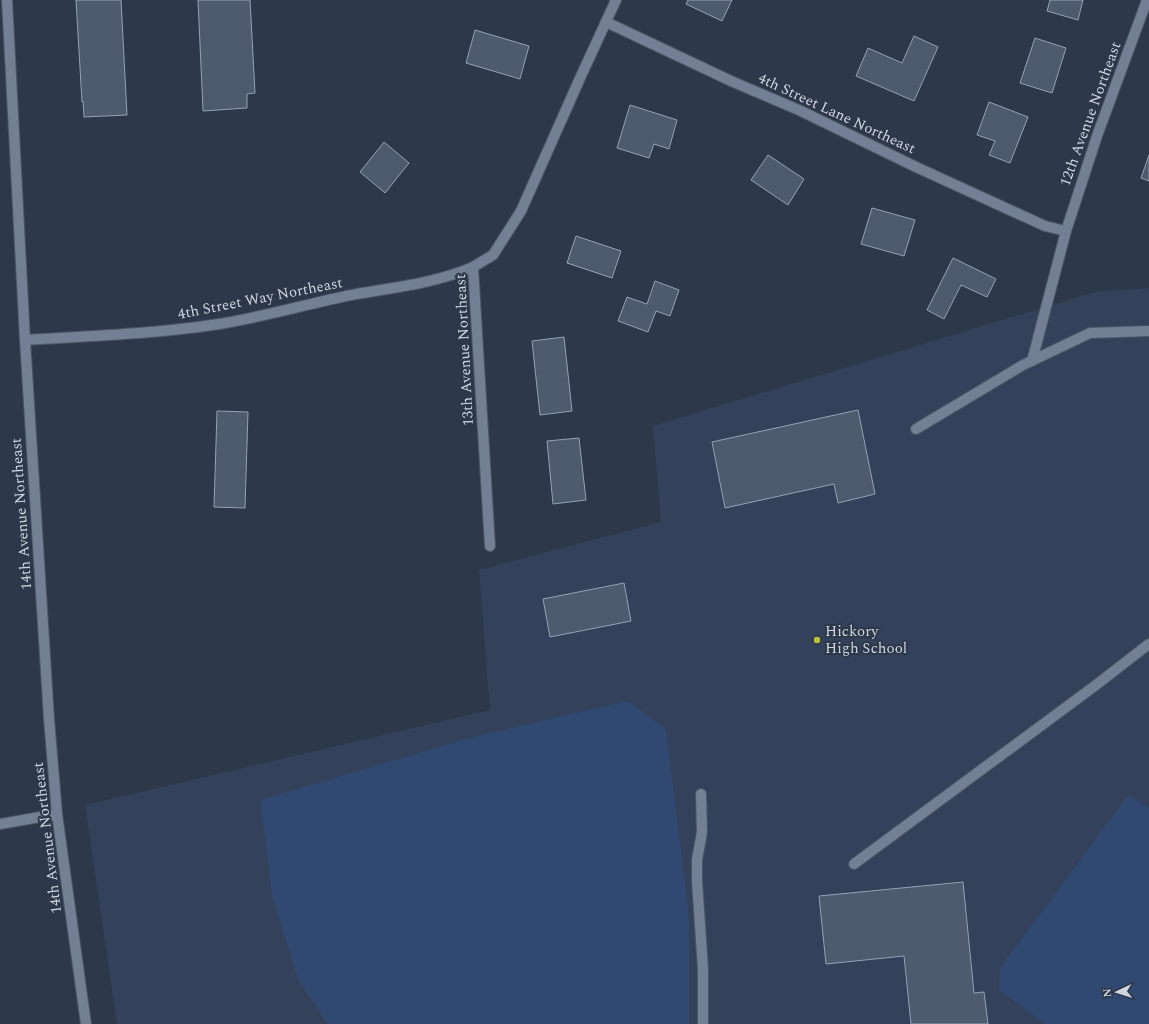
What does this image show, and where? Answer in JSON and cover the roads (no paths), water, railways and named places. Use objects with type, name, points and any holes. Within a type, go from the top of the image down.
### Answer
[{"type":"street","name":"14th Avenue Northeast","points":[[7,0],[25,340],[49,719],[57,814],[86,1024]]},
{"type":"street","name":"13th Avenue Northeast","points":[[490,546],[473,267],[493,256],[520,212],[616,0]]},
{"type":"street","name":"12th Avenue Northeast","points":[[1032,361],[1061,230],[1148,0]]},
{"type":"street","name":"4th Street Lane Northeast","points":[[606,22],[731,81],[801,110],[916,167],[1045,226],[1061,230]]},
{"type":"street","name":"4th Street Way Northeast","points":[[25,340],[169,331],[220,324],[344,297],[440,279],[473,267]]},
{"type":"street","points":[[916,429],[1032,361],[1090,333],[1149,331]]},
{"type":"street","points":[[854,864],[1149,644]]},
{"type":"street","points":[[701,794],[702,832],[697,860],[696,881],[703,969],[704,1024]]},
{"type":"street","points":[[0,824],[57,814]]},
{"type":"place","name":"Hickory High School","points":[[817,640]]}]
